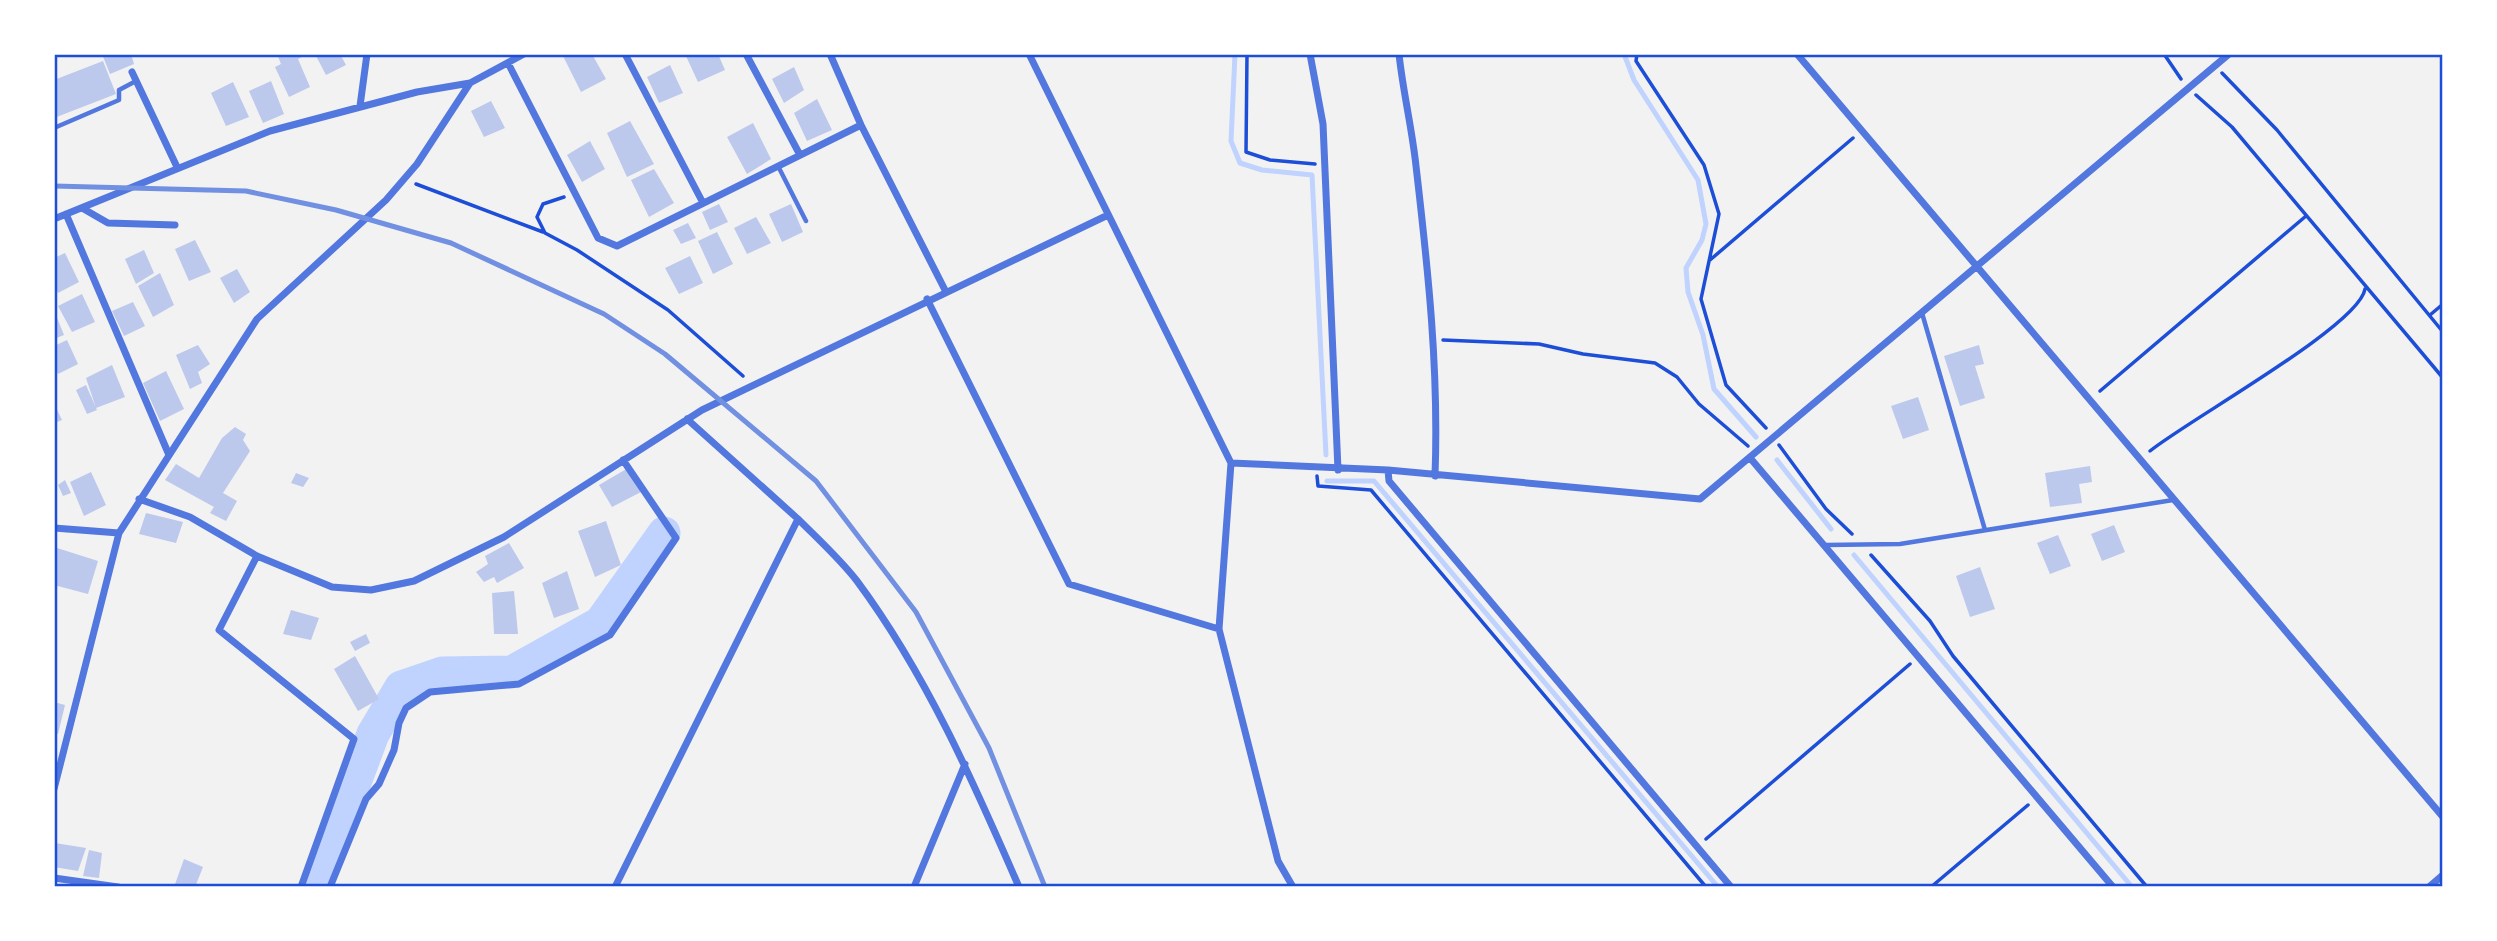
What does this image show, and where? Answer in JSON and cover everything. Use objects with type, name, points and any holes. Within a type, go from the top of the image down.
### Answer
[{"type":"street","points":[[360,106],[367,54]]},
{"type":"street","points":[[54,219],[270,131],[417,92],[470,83],[524,54]]},
{"type":"street","points":[[625,54],[703,203]]},
{"type":"street","points":[[746,54],[800,156]]},
{"type":"street","points":[[830,54],[861,125],[945,290]]},
{"type":"street","points":[[1029,54],[1231,463],[1219,629],[1278,860],[1293,887]]},
{"type":"street","points":[[1310,54],[1323,124],[1338,470]]},
{"type":"street","points":[[1399,54],[1416,162],[1435,340],[1438,407],[1435,476]]},
{"type":"street","points":[[1797,54],[2443,817]]},
{"type":"street","points":[[1231,463],[1338,470],[1388,470],[1700,499],[1754,457],[2230,54]]},
{"type":"street","points":[[508,63],[598,238],[617,246],[861,125]]},
{"type":"street","points":[[132,72],[177,167]]},
{"type":"street","points":[[54,789],[119,533],[139,499],[257,319],[386,200],[403,180],[470,83]]},
{"type":"street","points":[[82,208],[108,223],[175,225]]},
{"type":"street","points":[[66,214],[169,455]]},
{"type":"street","points":[[139,499],[190,517],[257,556],[332,587],[371,590],[415,581],[504,537],[702,410],[945,290],[1108,215]]},
{"type":"street","points":[[927,299],[1069,584],[1219,629]]},
{"type":"street","points":[[687,419],[798,519],[855,579],[894,635],[965,764],[1019,887]]},
{"type":"street","points":[[1754,457],[2113,887]]},
{"type":"street","points":[[330,887],[366,799],[379,784],[394,750],[399,723],[407,708],[430,692],[519,684],[610,635],[676,538],[623,460]]},
{"type":"street","points":[[1388,470],[1389,481],[1731,887]]},
{"type":"street","points":[[615,887],[798,519]]},
{"type":"street","points":[[54,528],[119,533]]},
{"type":"street","points":[[257,556],[219,630],[354,739],[301,887]]},
{"type":"street","points":[[914,887],[965,764]]},
{"type":"street","points":[[2429,887],[2443,875]]},
{"type":"street","points":[[54,878],[118,887]]},
{"type":"lane","points":[[54,128],[119,100],[119,90],[136,81]]},
{"type":"lane","points":[[778,166],[806,221]]},
{"type":"lane","points":[[1922,313],[1985,530]]},
{"type":"lane","points":[[1826,545],[1859,542],[1900,544],[2174,500]]},
{"type":"path","points":[[1247,54],[1246,152],[1270,160],[1321,164]]},
{"type":"path","points":[[1637,54],[1636,61],[1704,165],[1719,214],[1701,299],[1727,385],[1776,438],[1826,509],[1930,621],[1953,656],[2147,887]]},
{"type":"path","points":[[2164,54],[2189,89],[2232,127],[2443,378]]},
{"type":"path","points":[[2215,66],[2241,96],[2277,130],[2443,332]]},
{"type":"path","points":[[1708,261],[1862,131]]},
{"type":"path","points":[[403,180],[545,233],[577,250],[668,310],[752,384]]},
{"type":"path","points":[[545,233],[537,217],[543,204],[575,193]]},
{"type":"path","points":[[2090,400],[2306,216]]},
{"type":"path","points":[[2140,460],[2192,420],[2277,370],[2356,306],[2365,290],[2362,284]]},
{"type":"path","points":[[2430,315],[2443,304]]},
{"type":"path","points":[[1435,340],[1539,344],[1583,355],[1663,366],[1677,376],[1699,404],[1754,457]]},
{"type":"path","points":[[1317,469],[1318,486],[1371,490],[1706,887]]},
{"type":"path","points":[[1697,846],[1919,656]]},
{"type":"path","points":[[1931,887],[2038,797]]},
{"type":"building","points":[[102,54],[131,54],[134,64],[110,74]]},
{"type":"building","points":[[277,54],[301,54],[302,57],[298,59],[310,87],[289,97],[275,67],[281,64]]},
{"type":"building","points":[[315,54],[340,54],[346,65],[326,75]]},
{"type":"building","points":[[562,54],[592,54],[606,79],[581,92]]},
{"type":"building","points":[[685,54],[718,54],[725,70],[698,82]]},
{"type":"building","points":[[103,61],[116,94],[54,118],[54,80]]},
{"type":"building","points":[[670,65],[683,93],[659,103],[647,77]]},
{"type":"building","points":[[794,67],[804,90],[784,103],[772,79]]},
{"type":"building","points":[[271,81],[284,114],[263,123],[249,91]]},
{"type":"building","points":[[233,82],[249,117],[226,126],[211,93]]},
{"type":"building","points":[[817,99],[832,130],[807,141],[794,113]]},
{"type":"building","points":[[491,101],[505,128],[484,137],[471,111]]},
{"type":"building","points":[[630,121],[654,164],[627,177],[607,133]]},
{"type":"building","points":[[753,123],[771,159],[747,174],[727,137]]},
{"type":"building","points":[[590,141],[605,169],[582,182],[567,155]]},
{"type":"building","points":[[654,169],[674,203],[649,217],[631,180]]},
{"type":"building","points":[[719,204],[728,222],[710,230],[702,212]]},
{"type":"building","points":[[791,204],[803,232],[782,242],[769,214]]},
{"type":"building","points":[[756,217],[771,243],[747,254],[734,228]]},
{"type":"building","points":[[688,223],[696,238],[681,244],[673,230]]},
{"type":"building","points":[[717,232],[733,264],[713,274],[698,241]]},
{"type":"building","points":[[195,240],[211,272],[189,281],[175,249]]},
{"type":"building","points":[[144,250],[154,273],[136,284],[125,259]]},
{"type":"building","points":[[65,253],[79,282],[58,293],[54,285],[54,258]]},
{"type":"building","points":[[690,256],[703,283],[679,294],[665,268]]},
{"type":"building","points":[[237,269],[250,292],[234,303],[220,278]]},
{"type":"building","points":[[160,273],[174,305],[153,317],[138,286]]},
{"type":"building","points":[[82,294],[95,322],[72,332],[58,306]]},
{"type":"building","points":[[133,302],[145,326],[124,336],[112,311]]},
{"type":"building","points":[[54,310],[64,335],[54,339]]},
{"type":"building","points":[[67,340],[78,364],[58,374],[54,365],[54,346]]},
{"type":"building","points":[[198,345],[210,364],[198,372],[202,383],[190,389],[176,355]]},
{"type":"building","points":[[1979,345],[1984,364],[1975,366],[1985,398],[1960,406],[1944,356]]},
{"type":"building","points":[[112,365],[125,397],[96,408],[86,378]]},
{"type":"building","points":[[166,371],[184,409],[160,421],[143,383]]},
{"type":"building","points":[[86,385],[97,410],[87,414],[76,390]]},
{"type":"building","points":[[1918,397],[1929,430],[1903,439],[1891,406]]},
{"type":"building","points":[[54,403],[62,420],[54,423]]},
{"type":"building","points":[[235,427],[246,434],[243,440],[250,451],[223,493],[237,501],[226,521],[210,513],[214,507],[165,480],[176,464],[199,478],[222,438]]},
{"type":"building","points":[[2090,466],[2092,482],[2079,484],[2082,503],[2050,507],[2045,473]]},
{"type":"building","points":[[628,468],[641,492],[612,507],[599,485]]},
{"type":"building","points":[[91,472],[106,505],[84,516],[70,482]]},
{"type":"building","points":[[296,473],[309,478],[303,487],[291,483]]},
{"type":"building","points":[[65,480],[71,493],[63,496],[58,485]]},
{"type":"building","points":[[146,513],[183,522],[176,543],[139,534]]},
{"type":"building","points":[[606,521],[621,565],[595,577],[578,531]]},
{"type":"building","points":[[2114,525],[2125,552],[2102,561],[2091,534]]},
{"type":"building","points":[[2058,535],[2071,566],[2050,574],[2037,543]]},
{"type":"building","points":[[509,543],[524,568],[497,583],[494,577],[484,582],[476,572],[488,564],[485,556]]},
{"type":"building","points":[[54,547],[98,561],[88,594],[54,585]]},
{"type":"building","points":[[1980,567],[1995,609],[1970,617],[1956,576]]},
{"type":"building","points":[[567,571],[579,609],[554,618],[542,583]]},
{"type":"building","points":[[514,591],[518,634],[494,634],[492,593]]},
{"type":"building","points":[[291,610],[319,618],[311,640],[283,634]]},
{"type":"building","points":[[366,634],[370,643],[355,651],[350,642]]},
{"type":"building","points":[[355,656],[379,699],[358,711],[334,669]]},
{"type":"building","points":[[54,702],[65,705],[58,734],[54,733]]},
{"type":"building","points":[[55,843],[86,848],[78,871],[54,867]]},
{"type":"building","points":[[89,850],[102,853],[99,878],[83,876]]},
{"type":"building","points":[[184,859],[203,867],[195,887],[174,887]]},
{"type":"waterway","points":[[1235,54],[1231,141],[1240,163],[1262,170],[1312,175],[1326,455]]},
{"type":"waterway","points":[[1624,54],[1634,80],[1698,180],[1706,224],[1702,240],[1686,268],[1688,292],[1703,335],[1714,389],[1756,437]]},
{"type":"waterway","points":[[1777,460],[1831,529]]},
{"type":"waterway","points":[[1327,481],[1374,481],[1718,887]]},
{"type":"waterway","points":[[316,887],[373,734],[401,687],[442,673],[512,672],[600,623],[664,533]]},
{"type":"waterway","points":[[1854,555],[2132,887]]},
{"type":"railway","points":[[54,186],[246,191],[336,210],[451,243],[604,314],[665,354],[816,481],[916,612],[989,748],[1045,887]]}]
